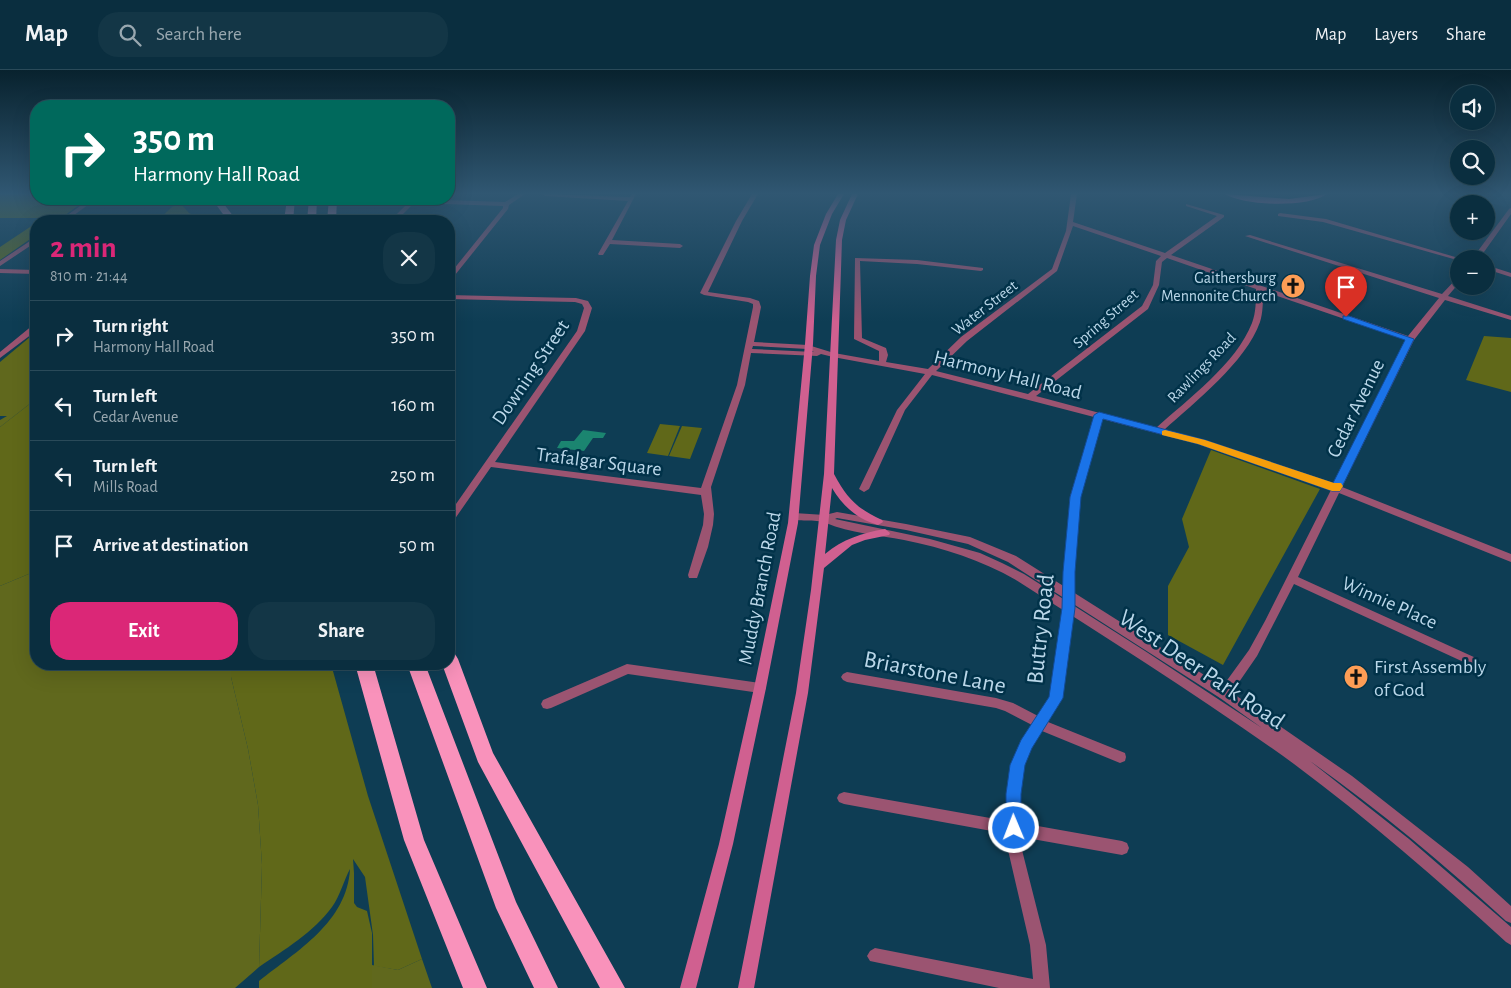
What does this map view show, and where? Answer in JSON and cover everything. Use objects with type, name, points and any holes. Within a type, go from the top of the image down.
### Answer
[{"type":"highway","points":[[366,670],[414,840],[475,988]]},
{"type":"highway","points":[[418,670],[507,908],[546,988]]},
{"type":"highway","points":[[453,670],[485,756],[612,988]]},
{"type":"main road","name":"Muddy Branch Road","points":[[688,988],[726,844],[760,688],[794,516],[813,276],[817,245],[820,237]]},
{"type":"main road","points":[[746,988],[802,693],[825,518],[829,474],[840,237]]},
{"type":"main road","points":[[829,474],[843,501],[859,514],[878,522]]},
{"type":"main road","points":[[819,566],[840,546],[860,537],[885,533]]},
{"type":"street","points":[[455,272],[483,237]]},
{"type":"street","points":[[601,254],[611,237]]},
{"type":"street","points":[[693,575],[708,530],[709,509],[705,492],[734,411],[750,348],[757,307],[756,303],[750,300],[704,293],[731,237]]},
{"type":"street","name":"Water Street","points":[[864,489],[901,410],[930,372],[964,339],[1055,270],[1066,237]]},
{"type":"street","points":[[1110,237],[1410,339]]},
{"type":"street","points":[[1165,256],[1192,237]]},
{"type":"street","points":[[1251,237],[1441,298],[1511,318]]},
{"type":"street","points":[[1382,237],[1450,256]]},
{"type":"street","points":[[1482,250],[1491,237]]},
{"type":"street","points":[[608,242],[680,246]]},
{"type":"street","points":[[0,264],[30,243]]},
{"type":"street","name":"Spring Street","points":[[1030,397],[1145,307],[1156,285],[1158,261],[1165,256]]},
{"type":"street","points":[[882,363],[883,350],[858,339],[857,259],[917,262],[982,269]]},
{"type":"street","points":[[1495,270],[1511,275]]},
{"type":"street","points":[[0,271],[30,272]]},
{"type":"street","name":"Rawlings Road","points":[[1158,431],[1230,363],[1247,341],[1256,321],[1260,288]]},
{"type":"street","name":"Cedar Avenue","points":[[1224,694],[1253,653],[1292,579],[1410,339],[1450,288]]},
{"type":"street","name":"Downing Street","points":[[455,297],[576,300],[586,302],[588,308],[581,331],[455,512]]},
{"type":"street","points":[[0,356],[30,332]]},
{"type":"street","name":"Harmony Hall Road","points":[[750,348],[808,351],[930,372],[1201,442],[1336,488],[1511,558]]},
{"type":"street","name":"Buttry Road","points":[[1040,988],[1038,945],[1015,850],[1013,794],[1021,754],[1056,698],[1069,602],[1069,572],[1075,497],[1099,415]]},
{"type":"street","name":"Trafalgar Square","points":[[489,464],[705,492]]},
{"type":"street","name":"West Deer Park Road","points":[[794,516],[825,518],[837,515],[878,522],[948,536],[990,549],[1012,559],[1069,602],[1220,706],[1337,790],[1451,882],[1511,937]]},
{"type":"street","name":"West Deer Park Road","points":[[825,518],[835,523],[960,550],[1002,566],[1069,602],[1224,694],[1347,780],[1463,872],[1511,916]]},
{"type":"street","name":"Winnie Place","points":[[1292,579],[1472,660]]},
{"type":"street","points":[[547,704],[627,670],[760,688]]},
{"type":"street","name":"Briarstone Lane","points":[[847,677],[996,703],[1009,707],[1040,723],[1120,757]]},
{"type":"street","points":[[844,798],[1122,848]]},
{"type":"street","points":[[875,956],[1040,988]]},
{"type":"shaded area","points":[[15,237],[30,237],[30,239],[0,260],[0,247]]},
{"type":"shaded area","points":[[1484,336],[1511,338],[1511,392],[1466,380]]},
{"type":"shaded area","points":[[30,337],[30,404],[0,427],[0,420],[7,416],[0,416],[0,362]]},
{"type":"shaded area","points":[[30,404],[30,574],[0,586],[0,427]]},
{"type":"shaded area","points":[[660,424],[680,426],[668,456],[647,453]]},
{"type":"shaded area","points":[[682,426],[702,428],[690,459],[669,456]]},
{"type":"shaded area","points":[[583,430],[606,433],[603,438],[593,438],[584,451],[557,448],[561,441],[574,441]]},
{"type":"shaded area","points":[[1211,450],[1320,489],[1223,665],[1168,635],[1168,586],[1189,547],[1182,519]]},
{"type":"shaded area","points":[[30,574],[30,670],[231,670],[258,805],[262,865],[259,967],[235,988],[0,988],[0,586]]},
{"type":"shaded area","points":[[231,670],[333,670],[368,796],[422,959],[398,970],[374,966],[373,935],[365,877],[353,859],[354,903],[357,907],[367,911],[372,933],[372,988],[259,988],[259,981],[318,934],[330,920],[340,905],[347,888],[350,869],[335,903],[317,925],[259,967],[262,865],[258,805],[248,749]]},
{"type":"shaded area","points":[[422,959],[432,988],[372,988],[372,965],[398,970]]},
{"type":"slow traffic","points":[[1165,433],[1201,442],[1336,488],[1337,486]]},
{"type":"place","name":"Gaithersburg Mennonite Church","points":[[1293,286]]},
{"type":"place","name":"First Assembly of God","points":[[1356,677]]},
{"type":"route","points":[[1014,828],[1014,778],[1021,754],[1056,698],[1068,608],[1075,497],[1099,415],[1201,442],[1336,488],[1410,339],[1346,317]]}]
